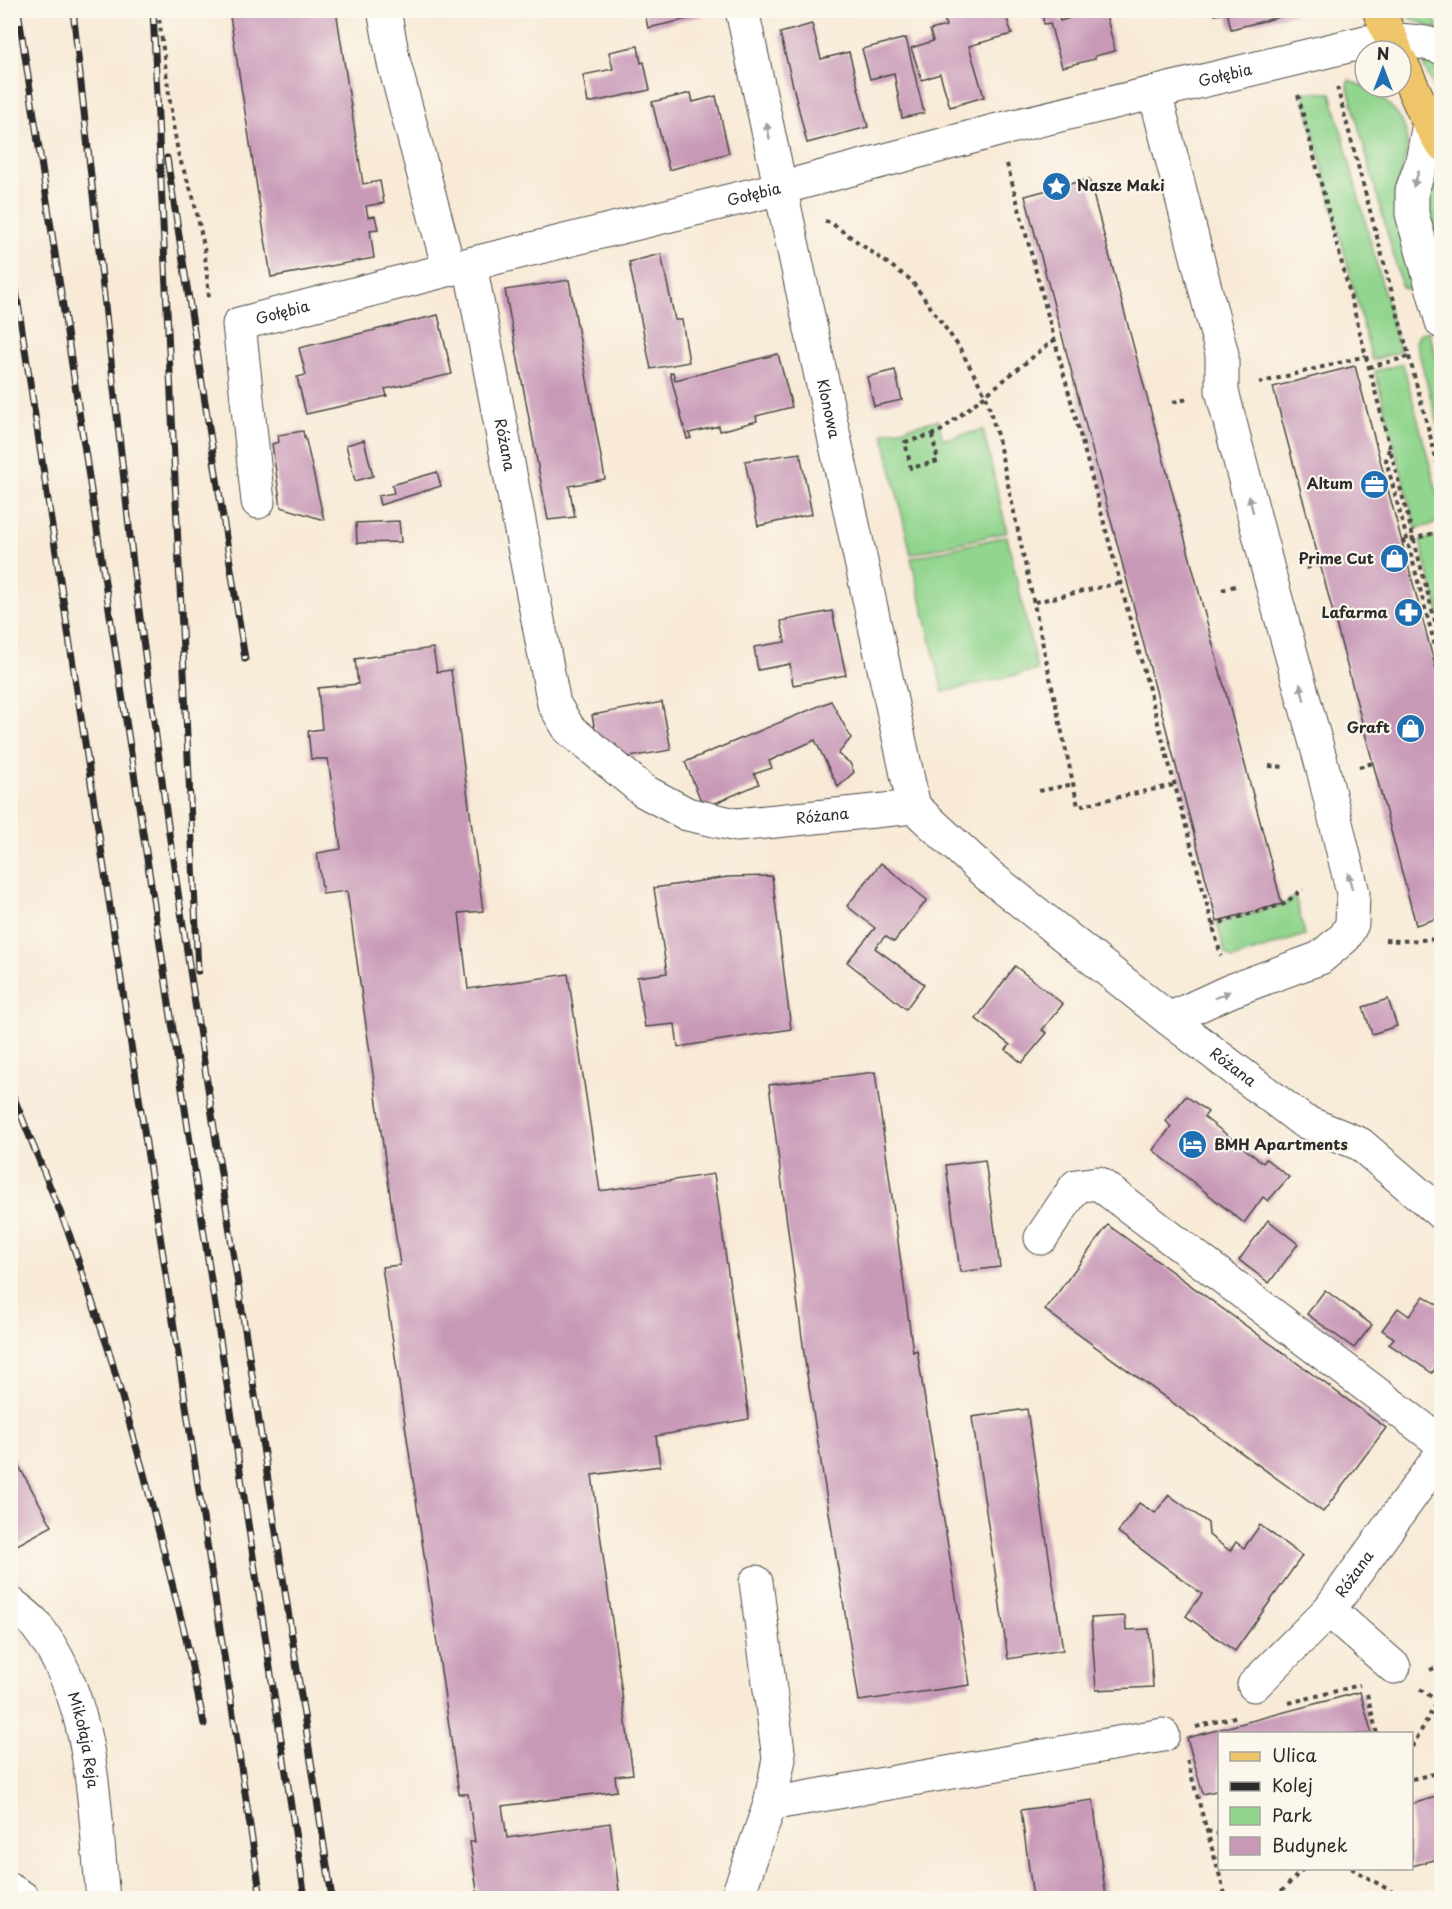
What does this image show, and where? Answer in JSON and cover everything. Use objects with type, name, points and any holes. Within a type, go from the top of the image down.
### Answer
[{"type":"main road","points":[[1413,86],[1435,133]]},
{"type":"street","name":"Różana","points":[[384,10],[394,63],[460,267],[554,704],[569,729],[644,791],[687,814],[736,825],[914,807],[988,875],[1169,1019],[1303,1121],[1360,1144],[1442,1214]]},
{"type":"street","name":"Klonowa","points":[[742,10],[914,807]]},
{"type":"street","name":"Gołębia","points":[[1413,43],[1431,44],[1442,48]]},
{"type":"street","name":"Gołębia","points":[[258,502],[239,324],[460,267],[784,200],[998,130],[1353,45]]},
{"type":"street","points":[[1155,93],[1222,354],[1222,391],[1323,769],[1353,893],[1352,924],[1345,937],[1320,958],[1230,991],[1169,1019]]},
{"type":"street","points":[[1435,133],[1412,190],[1412,214],[1442,322]]},
{"type":"street","points":[[1041,1238],[1076,1186],[1098,1182],[1442,1443]]},
{"type":"street","name":"Różana","points":[[1251,1699],[1329,1610],[1442,1454]]},
{"type":"street","points":[[737,1899],[770,1804],[779,1759],[756,1582]]},
{"type":"street","name":"Mikołaja Reja","points":[[10,1603],[33,1622],[57,1655],[74,1697],[87,1743],[103,1899]]},
{"type":"street","points":[[1329,1610],[1407,1671]]},
{"type":"street","points":[[770,1804],[1171,1733]]},
{"type":"street","points":[[10,1890],[23,1899]]},
{"type":"path","points":[[158,10],[173,124],[179,157],[194,196],[202,236],[209,297],[219,314],[239,324]]},
{"type":"path","points":[[1327,51],[1442,480]]},
{"type":"path","points":[[1300,104],[1442,648]]},
{"type":"path","points":[[998,130],[1230,991]]},
{"type":"path","points":[[784,200],[831,223],[911,280],[959,347],[986,396],[1035,602],[1078,806],[1174,785]]},
{"type":"path","points":[[932,435],[938,461],[911,468],[905,442],[938,433],[1054,340]]},
{"type":"path","points":[[1269,380],[1366,356]]},
{"type":"path","points":[[1369,367],[1408,357]]},
{"type":"path","points":[[1389,447],[1386,460],[1442,672]]},
{"type":"path","points":[[1402,542],[1442,531]]},
{"type":"path","points":[[1305,568],[1320,564]]},
{"type":"path","points":[[1035,602],[1119,583]]},
{"type":"path","points":[[1039,791],[1074,784]]},
{"type":"path","points":[[1212,925],[1284,904],[1303,889]]},
{"type":"path","points":[[1345,937],[1400,941],[1442,939]]},
{"type":"path","points":[[1407,1671],[1442,1665]]},
{"type":"path","points":[[1281,1706],[1365,1684],[1377,1732]]},
{"type":"path","points":[[1226,1899],[1207,1832],[1171,1733],[1251,1699]]},
{"type":"path","points":[[1413,1745],[1437,1702]]},
{"type":"path","points":[[1413,1779],[1442,1772]]},
{"type":"path","points":[[1207,1832],[1218,1834]]},
{"type":"path","points":[[1275,1899],[1303,1870]]},
{"type":"path","points":[[1353,1870],[1403,1899]]},
{"type":"green space","points":[[1400,11],[1431,11],[1439,31],[1404,15]]},
{"type":"green space","points":[[1427,61],[1433,63],[1441,81],[1441,102],[1424,66]]},
{"type":"green space","points":[[1349,80],[1353,82],[1353,99],[1382,99],[1403,124],[1407,147],[1396,193],[1418,288],[1408,290],[1402,287],[1347,84]]},
{"type":"green space","points":[[1303,92],[1331,93],[1400,352],[1372,360]]},
{"type":"green space","points":[[1433,179],[1441,193],[1441,232],[1430,221],[1426,208]]},
{"type":"green space","points":[[1429,331],[1441,377],[1441,436],[1416,342],[1420,333]]},
{"type":"green space","points":[[1403,364],[1441,507],[1441,522],[1416,529],[1375,371]]},
{"type":"green space","points":[[938,420],[943,439],[983,430],[1007,532],[911,554],[883,433]]},
{"type":"green space","points":[[1442,535],[1441,621],[1420,541]]},
{"type":"green space","points":[[1007,536],[1037,670],[943,692],[911,558]]},
{"type":"green space","points":[[1295,896],[1305,935],[1232,959],[1225,953],[1217,923],[1284,904]]},
{"type":"building","points":[[229,10],[336,10],[363,184],[380,181],[384,203],[366,206],[368,217],[375,216],[378,229],[370,230],[374,258],[271,277]]},
{"type":"building","points":[[644,10],[704,10],[705,15],[648,28]]},
{"type":"building","points":[[942,10],[1013,11],[1005,13],[1012,34],[969,46],[984,97],[950,107],[940,74],[922,80],[911,48],[933,41],[930,30],[946,26]]},
{"type":"building","points":[[1041,10],[1058,10],[1060,21],[1080,15],[1078,10],[1105,10],[1115,51],[1095,56],[1095,59],[1062,67],[1050,23],[1044,24]]},
{"type":"building","points":[[1214,10],[1295,10],[1296,13],[1231,29],[1227,12],[1215,15]]},
{"type":"building","points":[[812,24],[821,59],[849,52],[868,127],[807,143],[780,33]]},
{"type":"building","points":[[906,38],[924,113],[902,118],[894,73],[870,79],[862,49]]},
{"type":"building","points":[[638,46],[650,90],[588,103],[583,75],[613,69],[609,52]]},
{"type":"building","points":[[691,93],[693,102],[716,96],[729,153],[669,170],[652,102]]},
{"type":"building","points":[[1089,179],[1282,904],[1217,921],[1025,196]]},
{"type":"building","points":[[661,254],[675,320],[682,320],[689,362],[651,369],[629,262]]},
{"type":"building","points":[[569,280],[605,479],[569,486],[575,517],[548,520],[505,290]]},
{"type":"building","points":[[438,315],[452,374],[385,389],[387,396],[306,414],[297,377],[306,375],[299,348]]},
{"type":"building","points":[[778,354],[792,407],[756,416],[757,421],[720,431],[719,426],[689,433],[691,438],[687,439],[670,373],[673,372],[675,380]]},
{"type":"building","points":[[1355,366],[1442,692],[1442,917],[1416,925],[1273,387]]},
{"type":"building","points":[[895,370],[902,400],[874,406],[867,377]]},
{"type":"building","points":[[303,431],[324,520],[281,507],[272,444],[279,442],[278,435]]},
{"type":"building","points":[[364,440],[373,476],[355,481],[346,445]]},
{"type":"building","points":[[800,453],[812,514],[758,526],[745,461]]},
{"type":"building","points":[[437,472],[441,486],[380,505],[378,496],[394,493],[392,485]]},
{"type":"building","points":[[399,521],[401,542],[357,543],[356,523]]},
{"type":"building","points":[[832,611],[846,675],[793,685],[790,664],[758,670],[754,647],[785,642],[781,621]]},
{"type":"building","points":[[433,648],[437,672],[451,670],[483,911],[459,913],[468,989],[568,974],[600,1191],[714,1174],[749,1419],[656,1436],[660,1466],[592,1475],[633,1774],[615,1776],[617,1791],[502,1806],[507,1838],[610,1823],[620,1898],[478,1898],[470,1842],[475,1842],[468,1794],[459,1794],[382,1267],[400,1265],[347,891],[323,894],[317,853],[341,849],[328,759],[311,759],[308,731],[322,729],[318,688],[358,684],[355,659]]},
{"type":"building","points":[[831,701],[851,738],[838,754],[850,763],[854,772],[838,787],[815,740],[769,761],[772,768],[754,774],[759,784],[704,808],[685,762]]},
{"type":"building","points":[[662,702],[671,750],[618,759],[616,745],[608,747],[597,740],[592,715]]},
{"type":"building","points":[[881,863],[927,900],[894,942],[885,936],[875,948],[924,984],[906,1009],[847,962],[875,928],[847,906]]},
{"type":"building","points":[[772,876],[791,1029],[678,1047],[675,1024],[645,1027],[637,977],[667,973],[654,888],[728,877]]},
{"type":"building","points":[[1015,966],[1063,1004],[1042,1030],[1047,1033],[1022,1063],[1006,1050],[1010,1045],[976,1019]]},
{"type":"building","points":[[1388,999],[1397,1026],[1372,1034],[1363,1007]]},
{"type":"building","points":[[875,1072],[913,1352],[917,1350],[970,1685],[859,1701],[806,1368],[769,1085]]},
{"type":"building","points":[[1186,1096],[1208,1112],[1204,1117],[1263,1163],[1266,1159],[1289,1177],[1268,1201],[1263,1197],[1244,1223],[1153,1150],[1171,1127],[1166,1121]]},
{"type":"building","points":[[985,1160],[1000,1267],[960,1272],[946,1165]]},
{"type":"building","points":[[1268,1220],[1298,1244],[1269,1283],[1239,1260]]},
{"type":"building","points":[[1108,1225],[1386,1428],[1323,1512],[1045,1310]]},
{"type":"building","points":[[1325,1290],[1372,1325],[1354,1348],[1307,1314]]},
{"type":"building","points":[[1424,1296],[1442,1308],[1442,1359],[1432,1373],[1389,1344],[1394,1338],[1382,1330],[1398,1308],[1409,1316]]},
{"type":"building","points":[[1027,1409],[1063,1650],[1008,1659],[972,1417]]},
{"type":"building","points":[[10,1450],[52,1526],[10,1549]]},
{"type":"building","points":[[1169,1495],[1208,1523],[1209,1535],[1230,1551],[1236,1542],[1244,1548],[1260,1525],[1302,1556],[1235,1651],[1186,1616],[1202,1594],[1118,1532],[1139,1503],[1155,1513]]},
{"type":"building","points":[[1125,1616],[1126,1630],[1149,1629],[1153,1687],[1096,1690],[1091,1618]]},
{"type":"building","points":[[1360,1692],[1371,1732],[1218,1732],[1218,1790],[1203,1794],[1187,1738]]},
{"type":"building","points":[[1442,1795],[1442,1858],[1413,1866],[1413,1804]]},
{"type":"building","points":[[1093,1800],[1106,1898],[1033,1898],[1021,1810]]},
{"type":"railway","points":[[18,10],[305,1898]]},
{"type":"railway","points":[[73,10],[134,573],[170,840],[332,1898]]},
{"type":"railway","points":[[153,10],[198,971]]},
{"type":"railway","points":[[167,158],[245,659]]},
{"type":"railway","points":[[10,251],[261,1898]]},
{"type":"railway","points":[[10,1088],[69,1234],[108,1348],[144,1474],[185,1634],[204,1724]]},
{"type":"place","name":"Nasze Maki","points":[[1056,186]]},
{"type":"place","name":"Altum","points":[[1374,484]]},
{"type":"place","name":"Prime Cut","points":[[1395,559]]},
{"type":"place","name":"Lafarma","points":[[1409,613]]},
{"type":"place","name":"Graft","points":[[1411,728]]},
{"type":"place","name":"BMH Apartments","points":[[1193,1145]]}]
